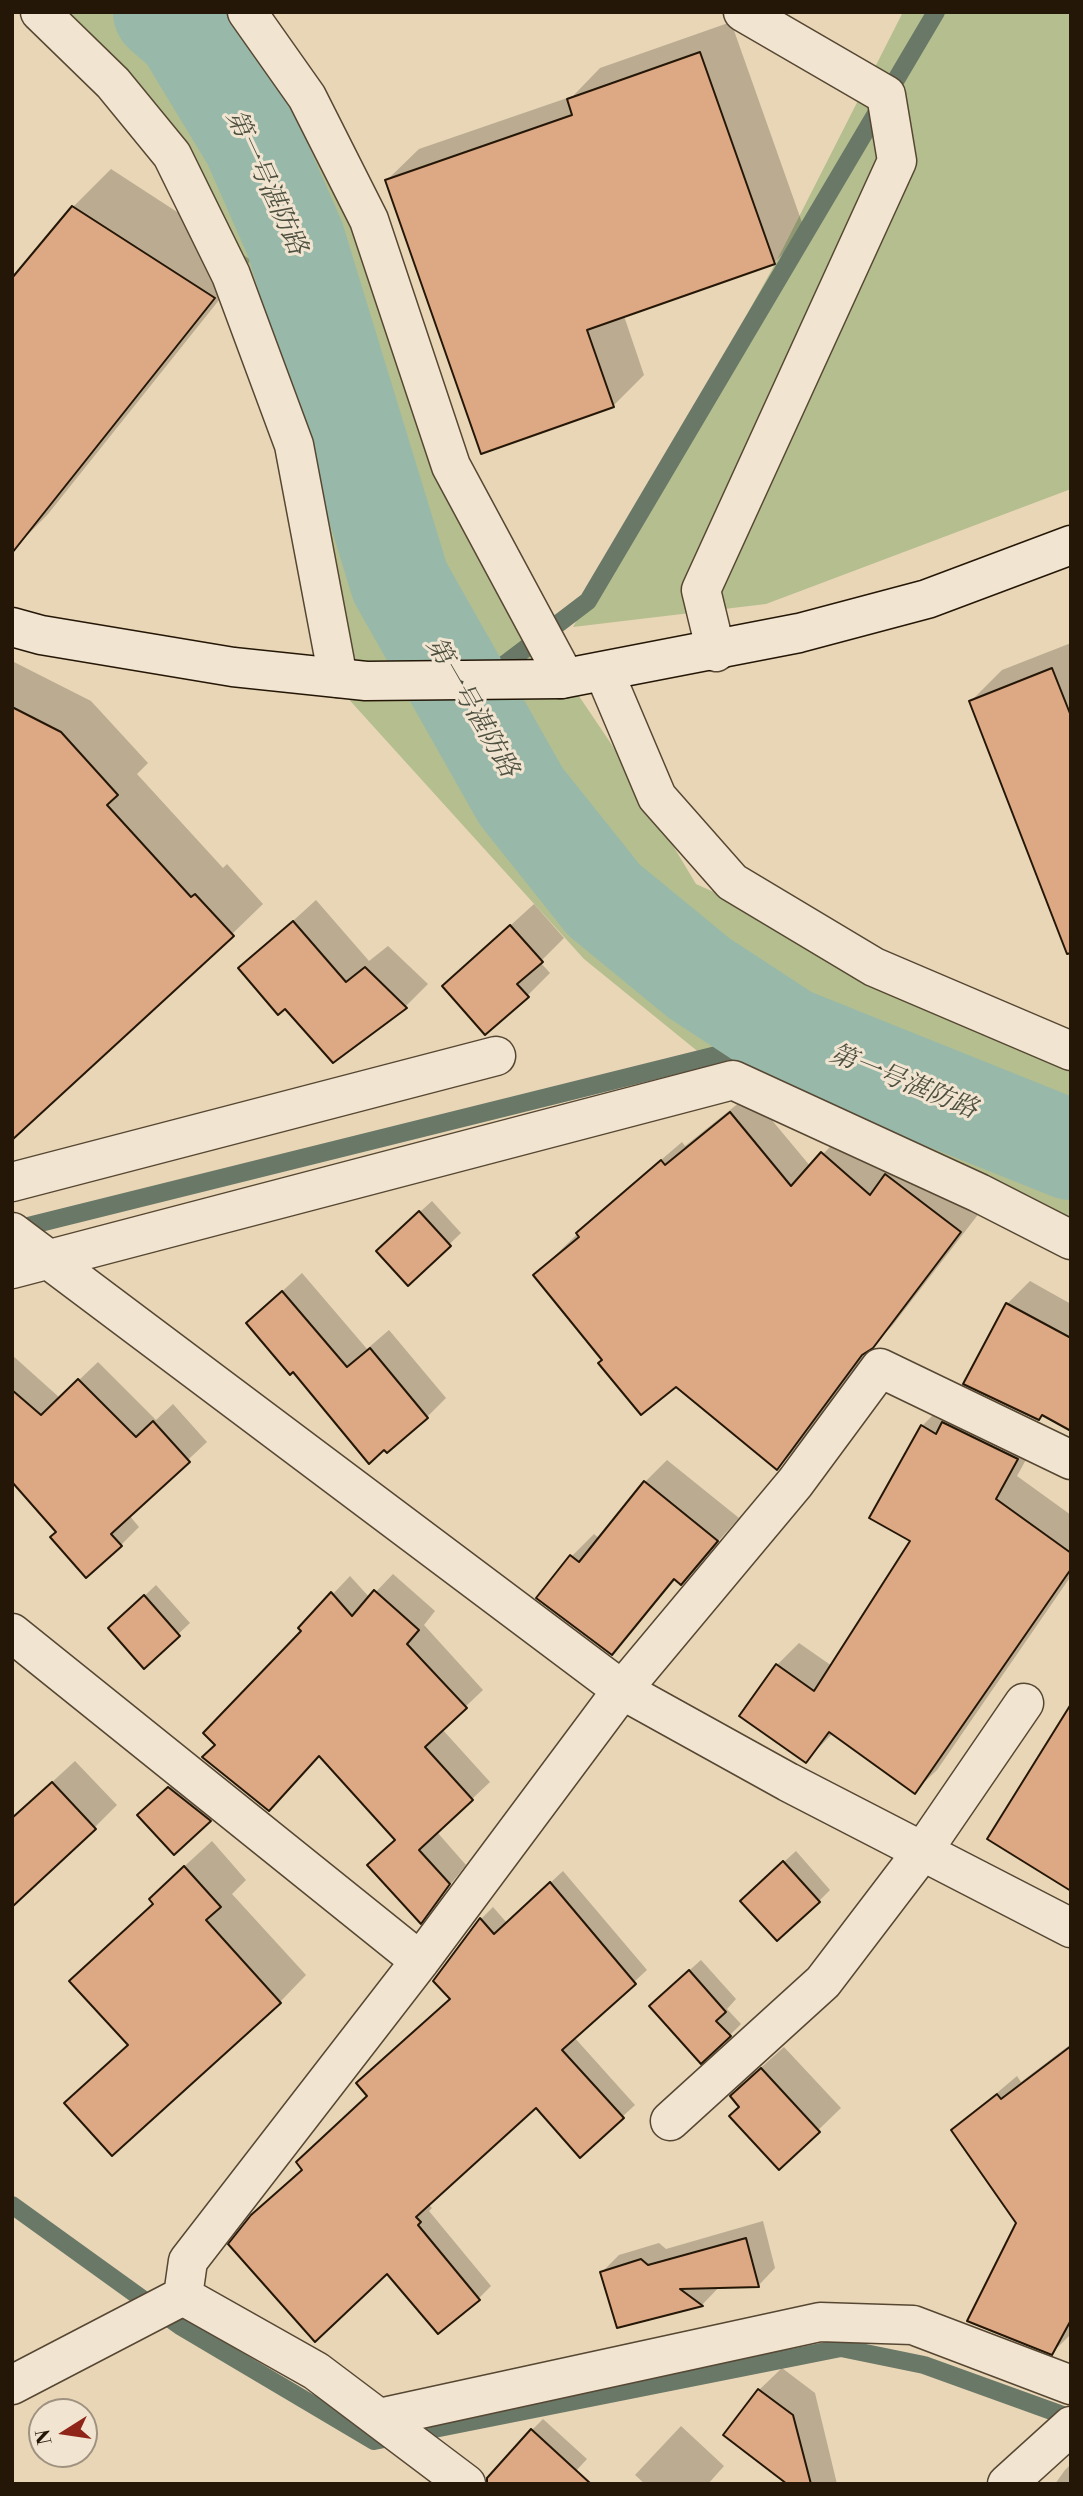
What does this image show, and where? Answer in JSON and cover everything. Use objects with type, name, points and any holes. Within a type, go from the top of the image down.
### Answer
[{"type":"street","points":[[40,12],[113,83],[172,155],[231,275],[294,445],[352,679]]},
{"type":"street","points":[[247,12],[307,97],[369,220],[451,466],[558,665],[561,679]]},
{"type":"street","points":[[716,652],[701,590],[897,161],[886,95],[743,12]]},
{"type":"street","points":[[12,627],[40,635],[233,667],[352,679],[561,679],[716,652],[926,599],[1071,545]]},
{"type":"street","points":[[604,672],[657,797],[732,882],[874,967],[1071,1051]]},
{"type":"street","points":[[12,1182],[495,1056]]},
{"type":"street","points":[[37,1261],[733,1080],[979,1193],[1071,1240]]},
{"type":"street","points":[[12,1232],[37,1261],[622,1690],[788,1782],[1071,1928]]},
{"type":"street","points":[[183,2296],[188,2261],[420,1961],[622,1690],[795,1483],[880,1368],[1071,1460]]},
{"type":"street","points":[[12,1633],[420,1961]]},
{"type":"street","points":[[670,2121],[822,1982],[922,1852],[1024,1703]]},
{"type":"street","points":[[12,2385],[183,2296]]},
{"type":"street","points":[[183,2296],[316,2371],[466,2484]]},
{"type":"street","points":[[379,2418],[820,2322],[913,2325],[1071,2385]]},
{"type":"street","points":[[1007,2484],[1071,2426]]},
{"type":"green space","points":[[38,12],[237,12],[317,115],[558,665],[618,754],[696,884],[1071,1052],[1071,1232],[733,1080],[584,959],[344,694],[294,445],[150,129]]},
{"type":"green space","points":[[903,12],[1071,12],[1071,489],[766,604],[573,627],[775,264]]},
{"type":"building","points":[[700,52],[775,264],[587,330],[614,407],[481,454],[385,180],[572,115],[567,99]]},
{"type":"building","points":[[72,206],[215,298],[12,553],[12,278]]},
{"type":"building","points":[[1052,668],[1071,716],[1071,953],[1067,954],[969,701]]},
{"type":"building","points":[[12,707],[61,732],[118,795],[107,805],[191,897],[195,894],[234,936],[12,1140]]},
{"type":"building","points":[[293,921],[346,982],[365,967],[407,1008],[333,1063],[285,1009],[278,1015],[238,968]]},
{"type":"building","points":[[510,925],[543,962],[517,984],[529,997],[485,1035],[442,986]]},
{"type":"building","points":[[730,1112],[791,1186],[821,1152],[870,1195],[885,1174],[961,1232],[873,1348],[862,1355],[777,1470],[676,1387],[641,1415],[598,1363],[602,1360],[533,1275],[579,1237],[576,1233],[661,1160],[665,1165]]},
{"type":"building","points":[[419,1211],[451,1246],[408,1286],[376,1251]]},
{"type":"building","points":[[282,1291],[347,1367],[370,1348],[428,1418],[387,1453],[384,1450],[369,1464],[293,1372],[290,1375],[246,1323]]},
{"type":"building","points":[[1006,1303],[1071,1338],[1071,1431],[1042,1415],[1039,1420],[963,1384]]},
{"type":"building","points":[[78,1379],[136,1437],[153,1421],[190,1462],[111,1534],[122,1546],[86,1578],[50,1537],[56,1532],[12,1482],[12,1390],[41,1415]]},
{"type":"building","points":[[942,1422],[1018,1459],[996,1499],[1071,1553],[1071,1569],[915,1794],[829,1732],[806,1763],[739,1716],[776,1664],[814,1691],[910,1541],[869,1518],[921,1425],[936,1434]]},
{"type":"building","points":[[644,1481],[718,1541],[681,1585],[674,1579],[612,1655],[536,1598],[570,1555],[579,1562]]},
{"type":"building","points":[[374,1590],[419,1630],[407,1644],[467,1708],[425,1747],[473,1800],[419,1850],[450,1884],[421,1924],[367,1865],[395,1840],[319,1756],[269,1811],[202,1757],[215,1745],[203,1733],[301,1631],[298,1628],[331,1592],[352,1616]]},
{"type":"building","points":[[144,1595],[180,1636],[144,1669],[108,1628]]},
{"type":"building","points":[[1071,1704],[1071,1891],[987,1839]]},
{"type":"building","points":[[52,1782],[96,1829],[12,1907],[12,1818]]},
{"type":"building","points":[[168,1787],[211,1821],[174,1855],[137,1815]]},
{"type":"building","points":[[783,1861],[820,1902],[777,1941],[740,1901]]},
{"type":"building","points":[[184,1866],[221,1907],[206,1920],[281,2003],[112,2156],[64,2103],[128,2045],[69,1981],[153,1904],[149,1899]]},
{"type":"building","points":[[550,1882],[636,1984],[562,2050],[624,2118],[580,2158],[536,2108],[416,2217],[421,2222],[418,2225],[480,2300],[438,2334],[387,2274],[315,2342],[228,2244],[251,2215],[302,2170],[296,2162],[367,2096],[356,2083],[450,1999],[433,1981],[480,1918],[494,1934]]},
{"type":"building","points":[[689,1970],[726,2012],[716,2021],[731,2036],[701,2064],[649,2006]]},
{"type":"building","points":[[1071,2046],[1071,2320],[1052,2355],[967,2321],[1016,2223],[951,2130],[997,2094],[1001,2099]]},
{"type":"building","points":[[761,2068],[820,2132],[779,2170],[729,2116],[739,2107],[730,2096]]},
{"type":"building","points":[[746,2238],[759,2287],[680,2289],[703,2306],[617,2328],[600,2272],[641,2259],[648,2265]]},
{"type":"building","points":[[758,2389],[793,2415],[811,2484],[787,2484],[723,2435]]},
{"type":"building","points":[[531,2429],[591,2484],[487,2484],[487,2478]]},
{"type":"waterway","name":"第一号湛防路","points":[[163,12],[186,32],[252,141],[295,239],[400,582],[521,796],[604,900],[699,978],[789,1037],[1071,1150]]},
{"type":"waterway","points":[[492,674],[588,601],[936,12]]},
{"type":"waterway","points":[[12,1230],[789,1037]]},
{"type":"waterway","points":[[12,2205],[180,2326],[374,2441],[841,2348],[924,2365],[1071,2418]]}]
